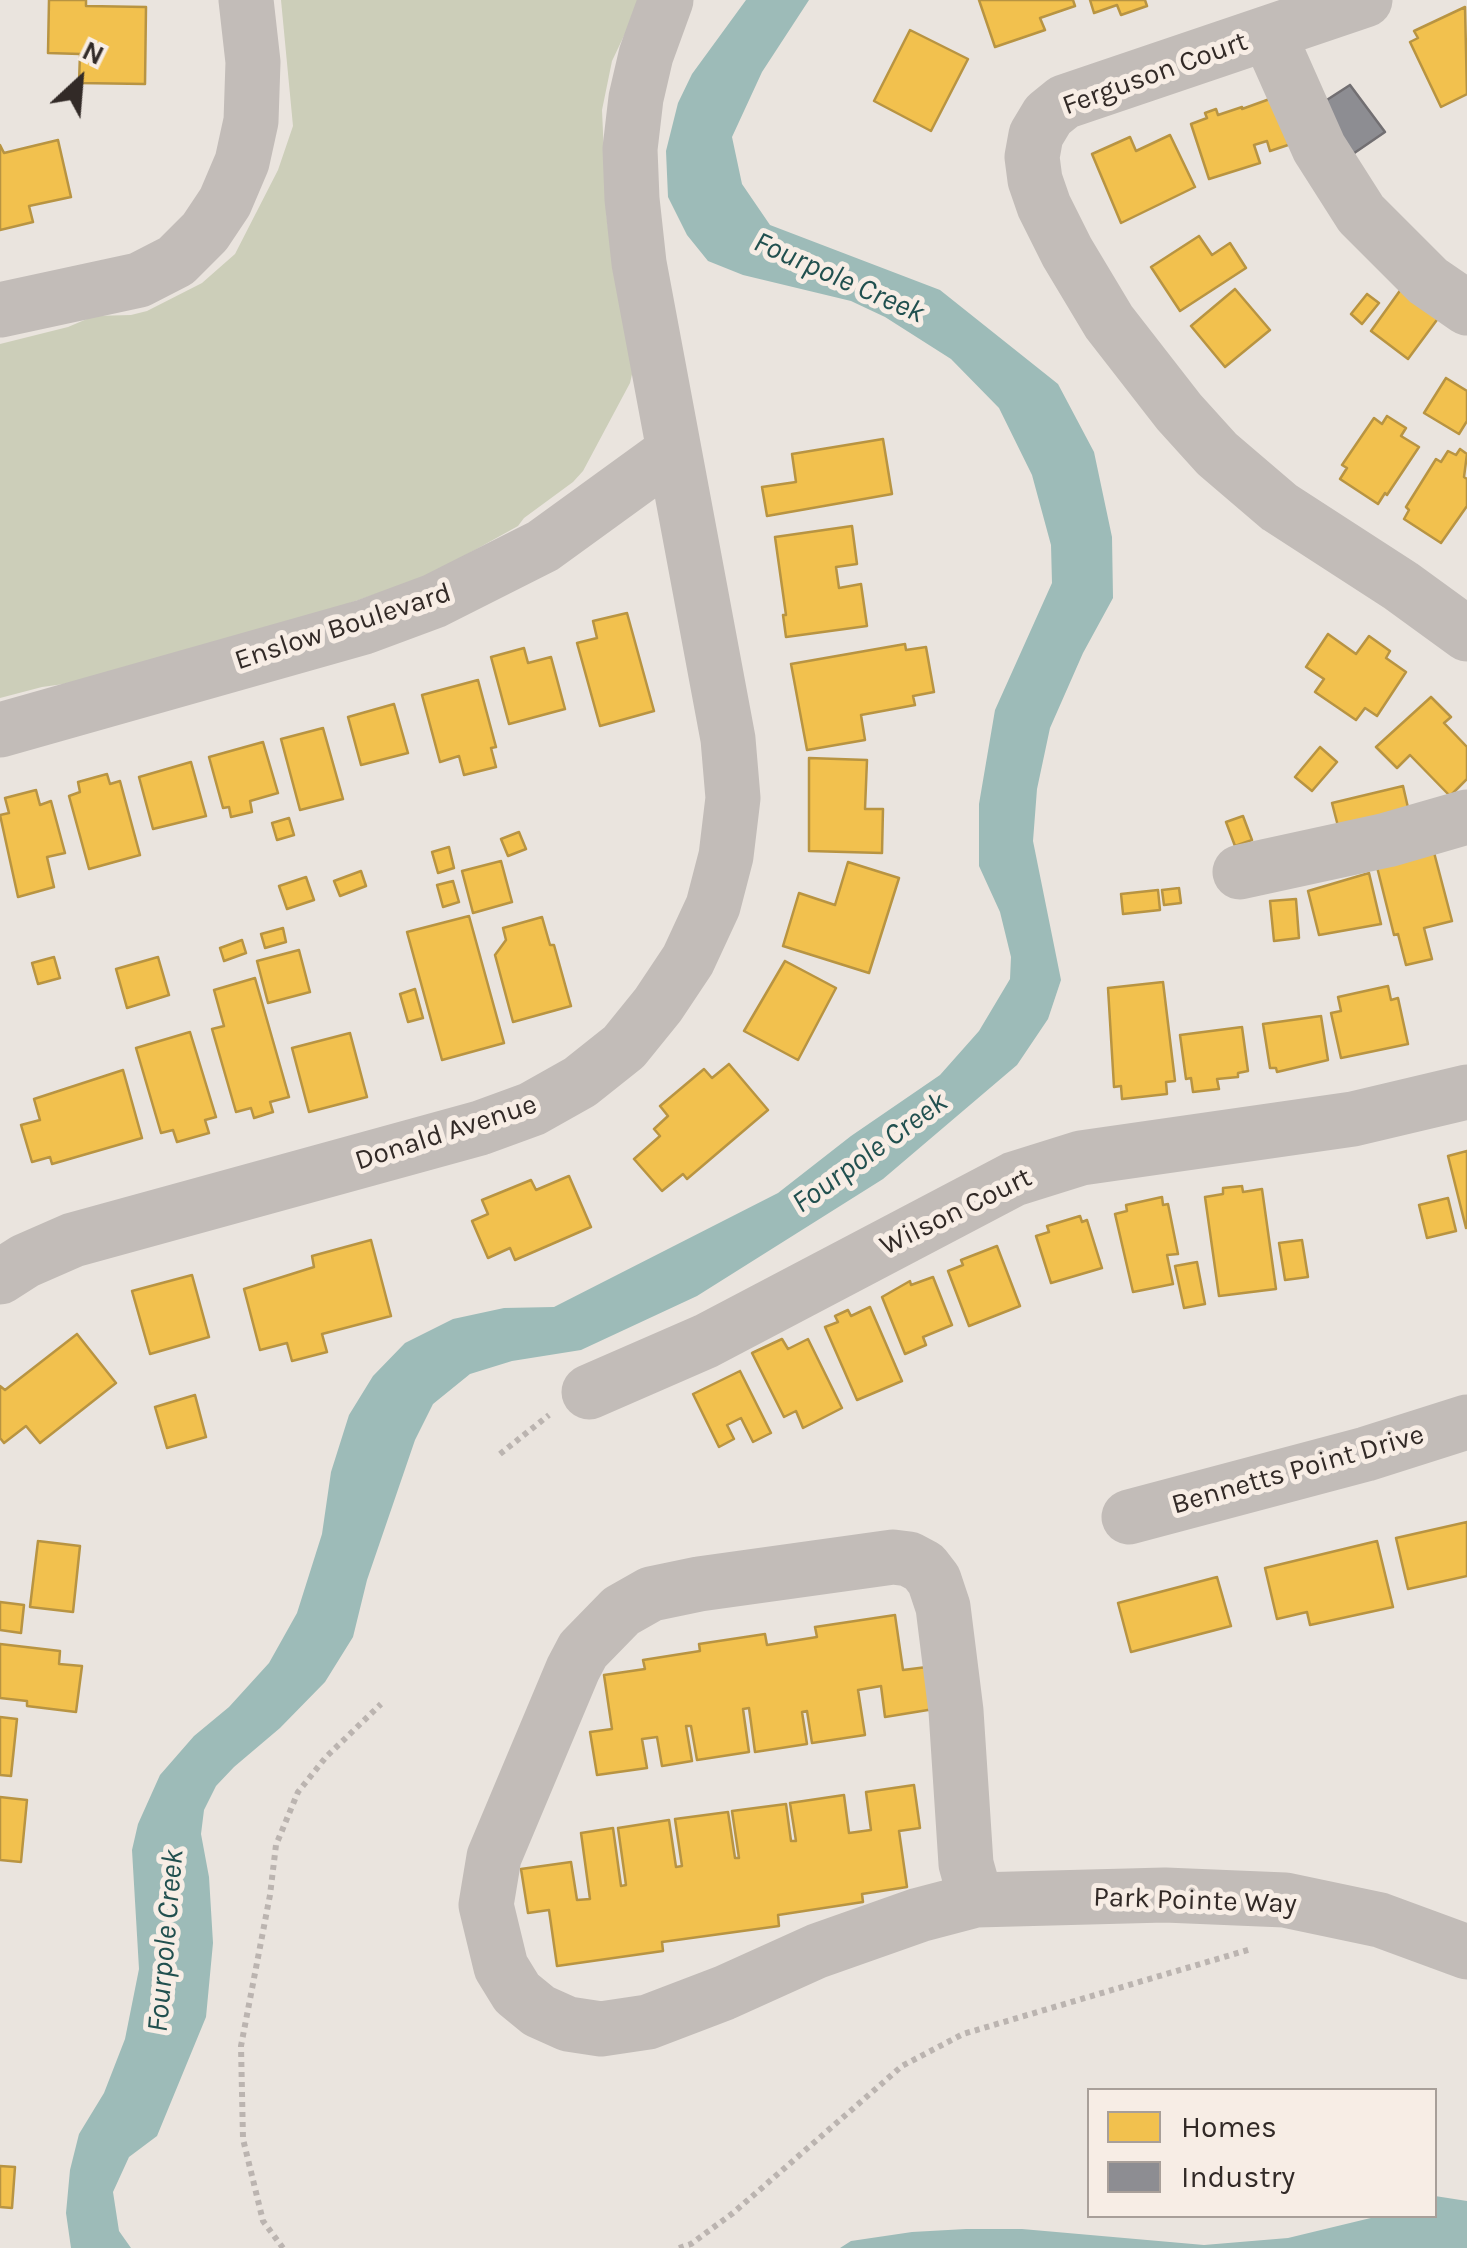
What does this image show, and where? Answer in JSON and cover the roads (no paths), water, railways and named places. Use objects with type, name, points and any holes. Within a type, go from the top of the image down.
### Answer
[{"type":"street","points":[[0,310],[139,280],[176,261],[205,232],[242,162],[252,121],[253,62],[246,0]]},
{"type":"street","points":[[666,0],[646,54],[630,150],[639,263],[674,450]]},
{"type":"street","name":"Ferguson Court","points":[[1365,0],[1064,102],[1048,115],[1036,135],[1032,156],[1035,180],[1067,252],[1109,322],[1178,412],[1217,454],[1279,507],[1467,634]]},
{"type":"street","points":[[1268,33],[1319,148],[1362,214],[1428,281],[1467,308]]},
{"type":"street","name":"Enslow Boulevard","points":[[0,730],[364,626],[434,601],[543,546],[674,450]]},
{"type":"street","name":"Donald Avenue","points":[[0,1277],[25,1261],[74,1240],[480,1128],[532,1109],[580,1082],[624,1047],[688,960],[713,906],[726,856],[733,798],[728,739],[674,450]]},
{"type":"street","points":[[1240,872],[1467,818]]},
{"type":"street","name":"Wilson Court","points":[[589,1392],[706,1341],[1014,1179],[1081,1158],[1353,1119],[1467,1092]]},
{"type":"street","name":"Bennetts Point Drive","points":[[1128,1517],[1366,1454],[1467,1422]]},
{"type":"street","name":"Park Pointe Way","points":[[976,1900],[966,1864],[956,1710],[943,1607],[934,1580],[924,1567],[909,1559],[893,1557],[700,1584],[651,1594],[622,1611],[583,1650],[573,1668],[494,1857],[486,1905],[501,1966],[517,1993],[539,2011],[568,2024],[602,2029],[648,2022],[724,1994],[817,1951],[919,1914],[976,1900],[1166,1895],[1276,1922],[1380,1920],[1467,1952]]},
{"type":"water","name":"Fourpole Creek","points":[[746,0],[809,0],[762,72],[732,137],[742,184],[770,225],[940,290],[1058,384],[1094,452],[1112,537],[1113,598],[1083,653],[1050,728],[1037,789],[1033,841],[1061,980],[1048,1019],[1017,1065],[883,1179],[697,1296],[581,1350],[512,1361],[470,1374],[433,1404],[415,1440],[367,1580],[353,1637],[325,1682],[216,1786],[204,1810],[201,1834],[209,1877],[213,1943],[206,2017],[157,2136],[129,2157],[113,2192],[119,2231],[131,2248],[71,2248],[66,2213],[70,2170],[79,2134],[104,2093],[125,2039],[139,1969],[132,1850],[138,1824],[160,1775],[269,1663],[297,1613],[322,1534],[331,1472],[349,1415],[373,1376],[405,1343],[453,1319],[504,1308],[554,1307],[778,1193],[851,1136],[940,1075],[979,1031],[1010,979],[1011,957],[1000,912],[979,866],[979,804],[995,710],[1052,583],[1051,545],[1032,475],[999,408],[951,359],[885,317],[851,301],[743,275],[708,261],[687,235],[668,197],[666,151],[678,103],[692,74]]},
{"type":"water","points":[[1437,2196],[1467,2201],[1467,2248],[840,2248],[851,2241],[966,2229],[1022,2229],[1204,2245],[1288,2238],[1371,2218],[1437,2218]]}]
